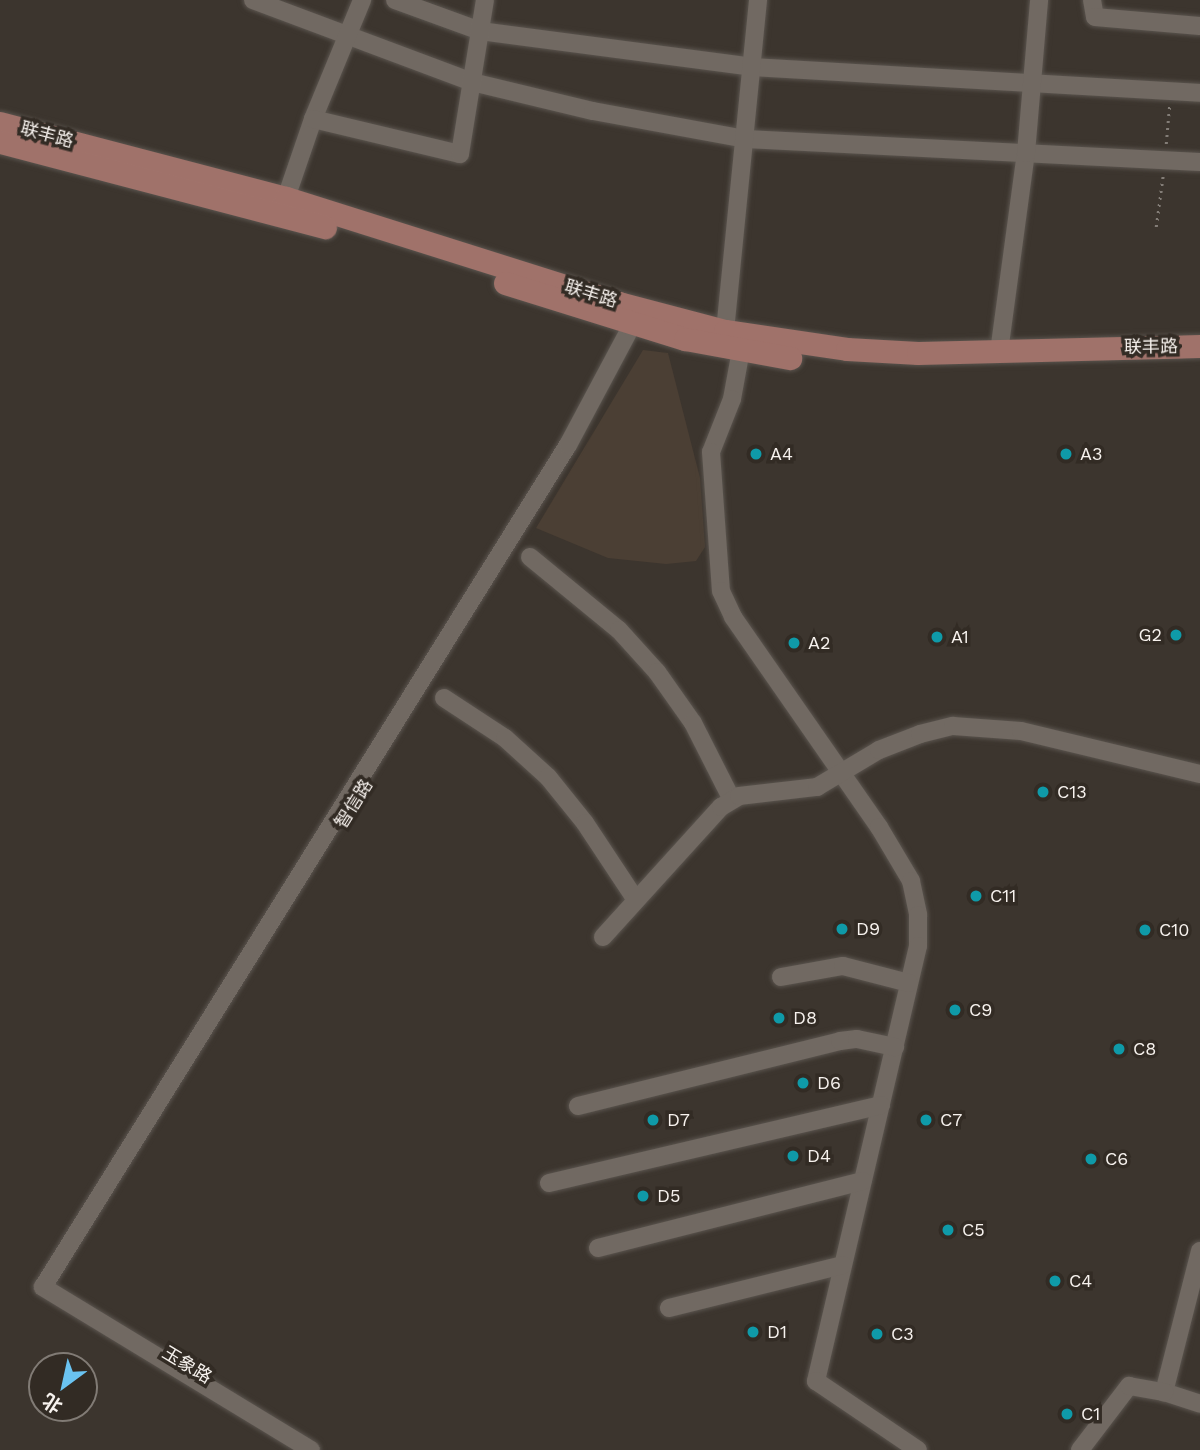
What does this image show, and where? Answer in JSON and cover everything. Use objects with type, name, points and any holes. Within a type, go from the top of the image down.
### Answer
[{"type":"main road","name":"联丰路","points":[[0,122],[286,198],[741,350],[812,360],[933,368],[1200,360]]},
{"type":"main road","name":"联丰路","points":[[0,142],[299,219],[641,318],[847,349],[999,352],[1200,346]]},
{"type":"street","points":[[253,0],[346,38],[472,82],[593,111],[745,139],[1200,162]]},
{"type":"street","points":[[286,198],[313,119],[362,0]]},
{"type":"street","points":[[395,0],[480,31],[752,67],[1200,93]]},
{"type":"street","points":[[313,119],[460,154],[485,0]]},
{"type":"street","points":[[725,331],[758,0]]},
{"type":"street","points":[[999,352],[1026,153],[1039,0]]},
{"type":"street","points":[[1092,0],[1095,17],[1200,26]]},
{"type":"street","name":"智信路","points":[[49,1285],[568,445],[641,318]]},
{"type":"street","points":[[741,350],[732,399],[711,452],[721,591],[733,617],[843,775],[911,881],[918,946],[816,1381],[918,1450]]},
{"type":"street","points":[[530,556],[619,630],[657,672],[693,723],[732,800]]},
{"type":"street","points":[[444,698],[505,738],[548,777],[585,823],[636,900]]},
{"type":"street","points":[[603,937],[707,819],[732,800],[817,788],[843,775],[879,750],[953,726],[1021,731],[1200,774]]},
{"type":"street","points":[[781,977],[843,966],[909,983]]},
{"type":"street","points":[[578,1107],[840,1041],[857,1039],[895,1047]]},
{"type":"street","points":[[550,1183],[881,1105]]},
{"type":"street","points":[[598,1248],[863,1181]]},
{"type":"street","points":[[1164,1392],[1200,1251]]},
{"type":"street","points":[[668,1308],[843,1265]]},
{"type":"street","name":"玉象路","points":[[49,1285],[311,1450]]},
{"type":"street","name":"玉象路","points":[[49,1285],[327,1450]]},
{"type":"street","points":[[1080,1450],[1129,1386],[1164,1392],[1200,1404]]},
{"type":"shaded area","points":[[643,350],[668,353],[700,478],[705,547],[696,561],[666,564],[608,558],[536,528]]},
{"type":"place","name":"A4","points":[[756,454]]},
{"type":"place","name":"A3","points":[[1066,454]]},
{"type":"place","name":"G2","points":[[1176,635]]},
{"type":"place","name":"A1","points":[[937,637]]},
{"type":"place","name":"A2","points":[[794,643]]},
{"type":"place","name":"C13","points":[[1043,792]]},
{"type":"place","name":"C11","points":[[976,896]]},
{"type":"place","name":"D9","points":[[842,929]]},
{"type":"place","name":"C10","points":[[1145,930]]},
{"type":"place","name":"C9","points":[[955,1010]]},
{"type":"place","name":"D8","points":[[779,1018]]},
{"type":"place","name":"C8","points":[[1119,1049]]},
{"type":"place","name":"D6","points":[[803,1083]]},
{"type":"place","name":"D7","points":[[653,1120]]},
{"type":"place","name":"C7","points":[[926,1120]]},
{"type":"place","name":"D4","points":[[793,1156]]},
{"type":"place","name":"C6","points":[[1091,1159]]},
{"type":"place","name":"D5","points":[[643,1196]]},
{"type":"place","name":"C5","points":[[948,1230]]},
{"type":"place","name":"C4","points":[[1055,1281]]},
{"type":"place","name":"D1","points":[[753,1332]]},
{"type":"place","name":"C3","points":[[877,1334]]},
{"type":"place","name":"C1","points":[[1067,1414]]}]
